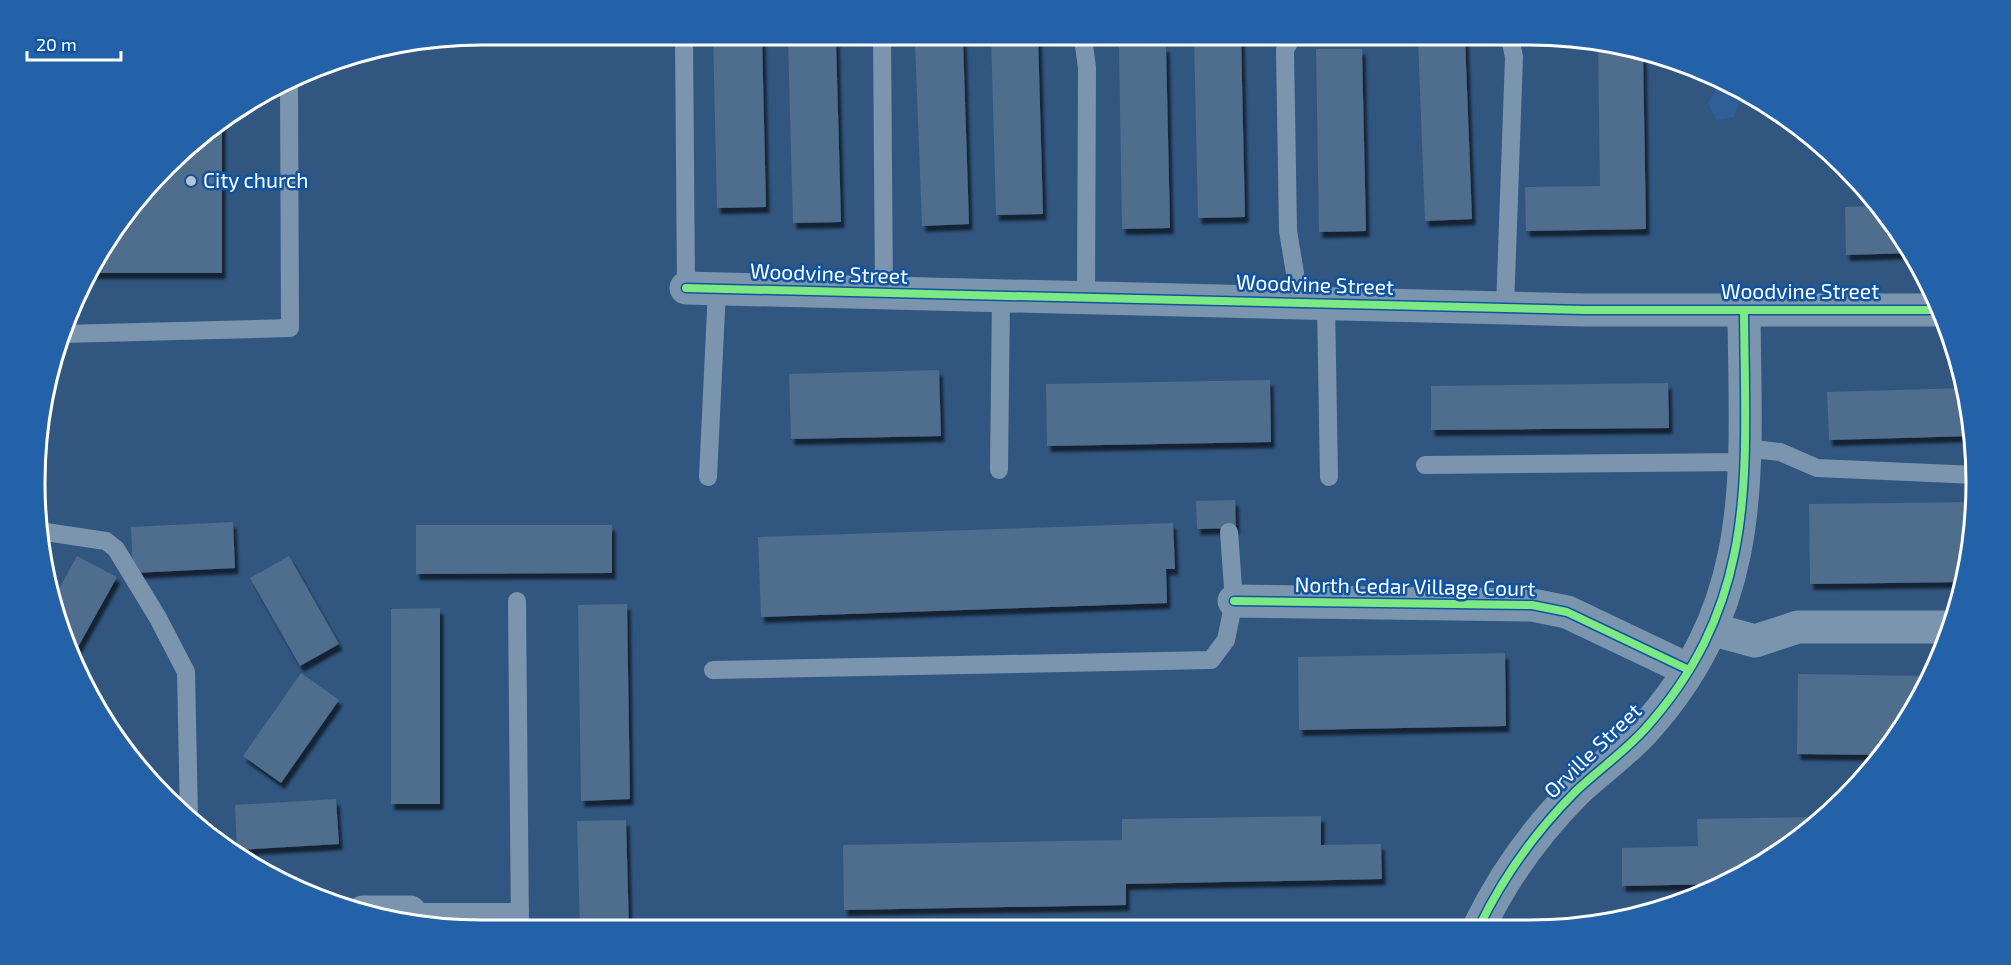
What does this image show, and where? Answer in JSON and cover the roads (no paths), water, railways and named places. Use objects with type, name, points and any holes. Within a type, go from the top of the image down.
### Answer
[{"type":"street","name":"Woodvine Street","points":[[702,289],[1505,308],[1931,310]]},
{"type":"street","name":"Orville Street","points":[[1482,920],[1493,898],[1533,837],[1578,790],[1645,729],[1689,670],[1711,629],[1725,596],[1740,535],[1745,455],[1744,310]]},
{"type":"street","name":"North Cedar Village Court","points":[[1234,601],[1532,605],[1567,612],[1689,670]]},
{"type":"street","points":[[1711,629],[1755,641],[1798,627],[1942,627]]},
{"type":"street","points":[[397,912],[410,912]]},
{"type":"lane","points":[[685,45],[702,289],[708,477]]},
{"type":"lane","points":[[882,45],[884,294]]},
{"type":"lane","points":[[1082,45],[1087,68],[1086,298]]},
{"type":"lane","points":[[1288,45],[1285,50],[1288,231],[1313,303],[1329,477]]},
{"type":"lane","points":[[1505,308],[1514,57],[1511,45]]},
{"type":"lane","points":[[71,334],[290,328],[289,90]]},
{"type":"lane","points":[[999,470],[1001,296]]},
{"type":"lane","points":[[1425,465],[1780,452],[1817,468],[1966,475]]},
{"type":"lane","points":[[48,532],[106,541],[116,549],[158,618],[186,672],[189,806]]},
{"type":"lane","points":[[713,670],[1210,660],[1226,640],[1234,601],[1229,532]]},
{"type":"lane","points":[[517,601],[520,920]]},
{"type":"lane","points":[[410,912],[508,920]]},
{"type":"water","points":[[1717,88],[1741,100],[1734,117],[1716,120],[1708,103]]},
{"type":"place","name":"City church","points":[[191,181]]}]
